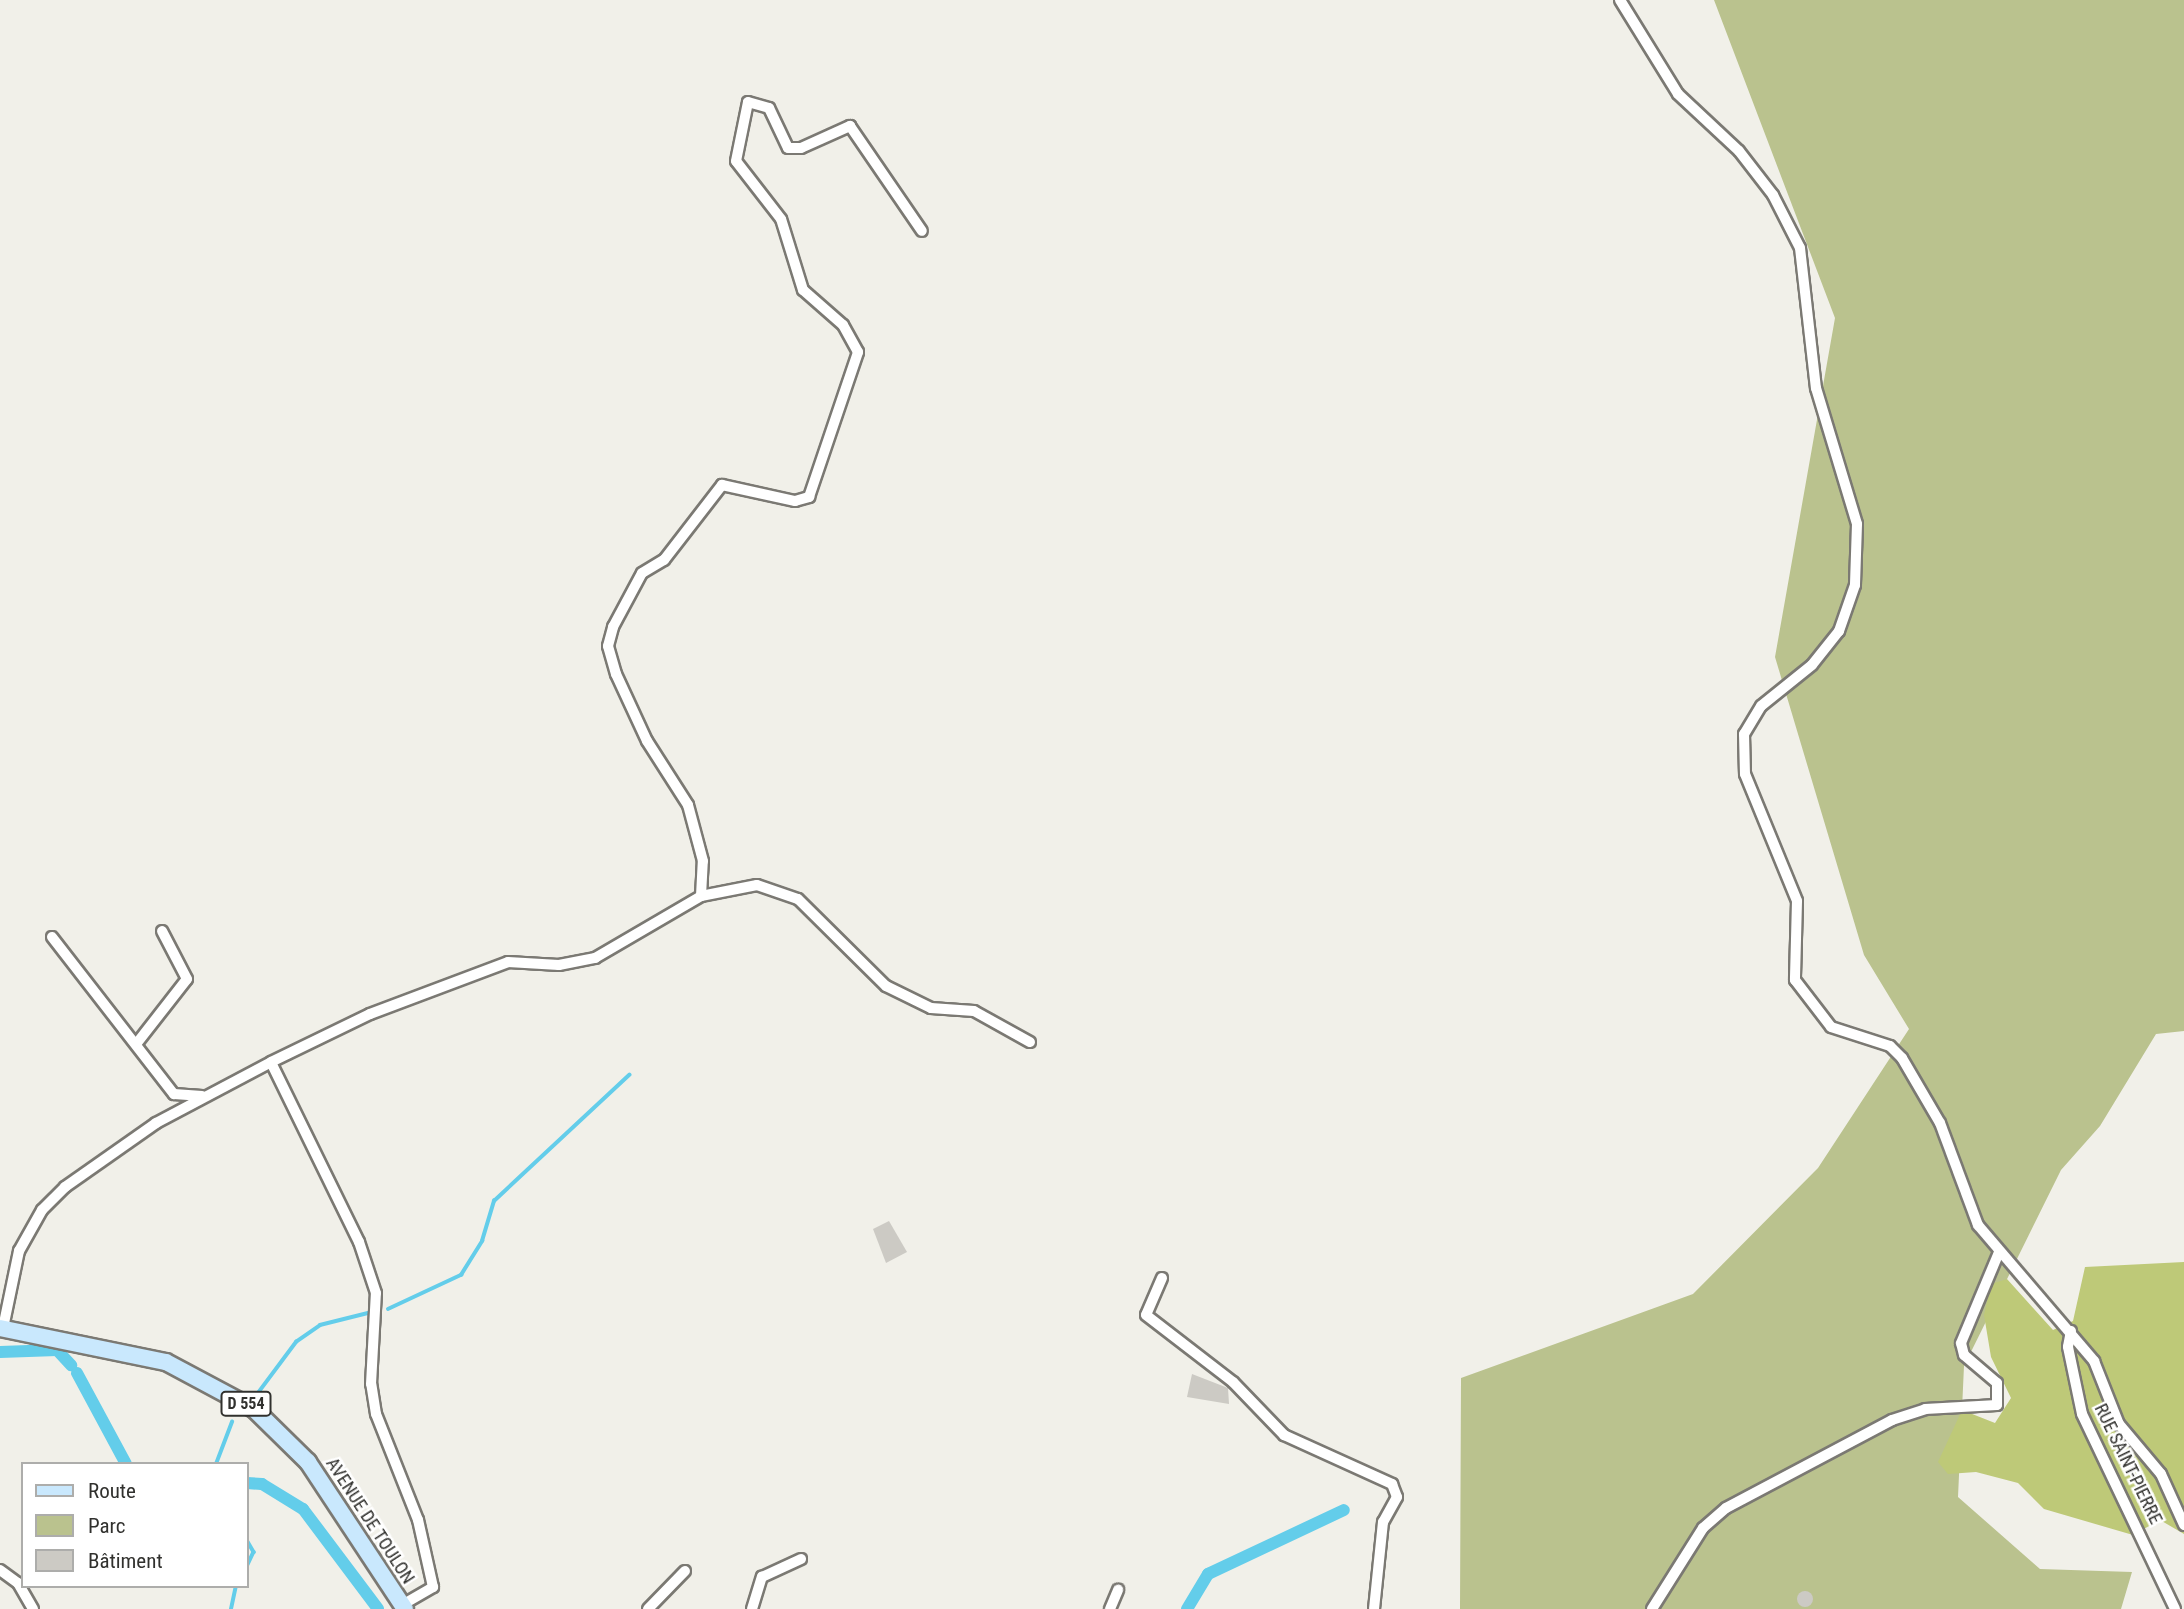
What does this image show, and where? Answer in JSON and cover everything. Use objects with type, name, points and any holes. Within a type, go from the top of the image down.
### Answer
[{"type":"main road","name":"AVENUE DE TOULON","points":[[2,1328],[166,1362],[254,1409],[308,1462],[403,1607]]},
{"type":"street","points":[[1620,0],[1678,94],[1750,164],[1796,239],[1809,297],[1816,388],[1857,524],[1855,585],[1839,631],[1812,665],[1761,706],[1744,734],[1745,774],[1797,901],[1795,980],[1830,1027],[1890,1046],[1902,1058],[1940,1123],[1972,1215],[1999,1252],[2094,1360],[2119,1424],[2161,1474],[2184,1525]]},
{"type":"street","points":[[701,896],[704,861],[688,805],[647,741],[616,674],[608,646],[613,627],[642,573],[664,560],[722,485],[794,500],[809,497],[858,352],[843,325],[803,290],[780,219],[736,161],[748,102],[769,108],[788,148],[801,148],[850,125],[922,231]]},
{"type":"street","points":[[2,1328],[19,1251],[42,1210],[65,1187],[202,1096],[370,1014],[508,962],[559,965],[595,958],[701,896],[734,886],[775,887],[815,913],[886,986],[931,1008],[974,1011],[1030,1042]]},
{"type":"street","points":[[136,1043],[187,979],[162,931]]},
{"type":"street","points":[[52,937],[174,1094],[202,1096]]},
{"type":"street","points":[[271,1062],[359,1242],[376,1293],[376,1414],[418,1520],[433,1587],[403,1607]]},
{"type":"street","points":[[1652,1609],[1703,1528],[1726,1508],[1892,1420],[1925,1409],[1997,1405],[1997,1383],[1964,1355],[1961,1343],[1999,1252]]},
{"type":"street","points":[[1162,1278],[1146,1315],[1233,1382],[1284,1435],[1392,1484],[1398,1497],[1383,1522],[1374,1609]]},
{"type":"street","name":"RUE SAINT-PIERRE","points":[[2071,1331],[2068,1347],[2082,1414],[2175,1609]]},
{"type":"street","points":[[752,1609],[762,1577],[801,1559]]},
{"type":"street","points":[[0,1570],[21,1587]]},
{"type":"street","points":[[648,1609],[685,1571]]},
{"type":"street","points":[[22,1588],[33,1609]]},
{"type":"street","points":[[1110,1609],[1118,1590]]},
{"type":"green space","points":[[1714,0],[2184,0],[2184,1031],[2156,1034],[2100,1126],[2061,1170],[1964,1366],[1958,1497],[2040,1569],[2132,1572],[2121,1609],[1460,1609],[1461,1378],[1693,1294],[1818,1168],[1909,1029],[1864,955],[1775,657],[1835,318]]},
{"type":"green space","points":[[2184,1262],[2184,1534],[2160,1520],[2133,1535],[2044,1509],[2018,1483],[1976,1472],[1948,1474],[1938,1462],[1962,1410],[1995,1423],[2011,1398],[1991,1357],[1984,1315],[1991,1284],[2007,1279],[2053,1330],[2073,1321],[2085,1267]]},
{"type":"building","points":[[889,1221],[907,1252],[886,1263],[873,1229]]},
{"type":"building","points":[[1192,1374],[1228,1388],[1229,1404],[1187,1397]]},
{"type":"building","points":[[1802,1591],[1808,1591],[1813,1599],[1811,1605],[1802,1607],[1797,1602],[1797,1596]]},
{"type":"waterway","points":[[388,1309],[461,1275],[482,1241],[494,1201],[629,1075]]},
{"type":"waterway","points":[[258,1393],[296,1342],[320,1325],[368,1313]]},
{"type":"waterway","points":[[0,1352],[57,1350],[71,1365]]},
{"type":"waterway","points":[[77,1373],[125,1462]]},
{"type":"waterway","points":[[217,1462],[232,1422]]},
{"type":"waterway","points":[[248,1483],[262,1484],[303,1509],[378,1609]]},
{"type":"waterway","points":[[1187,1609],[1208,1574],[1344,1510]]},
{"type":"waterway","points":[[248,1542],[254,1552],[248,1565]]},
{"type":"waterway","points":[[231,1609],[236,1588]]}]
